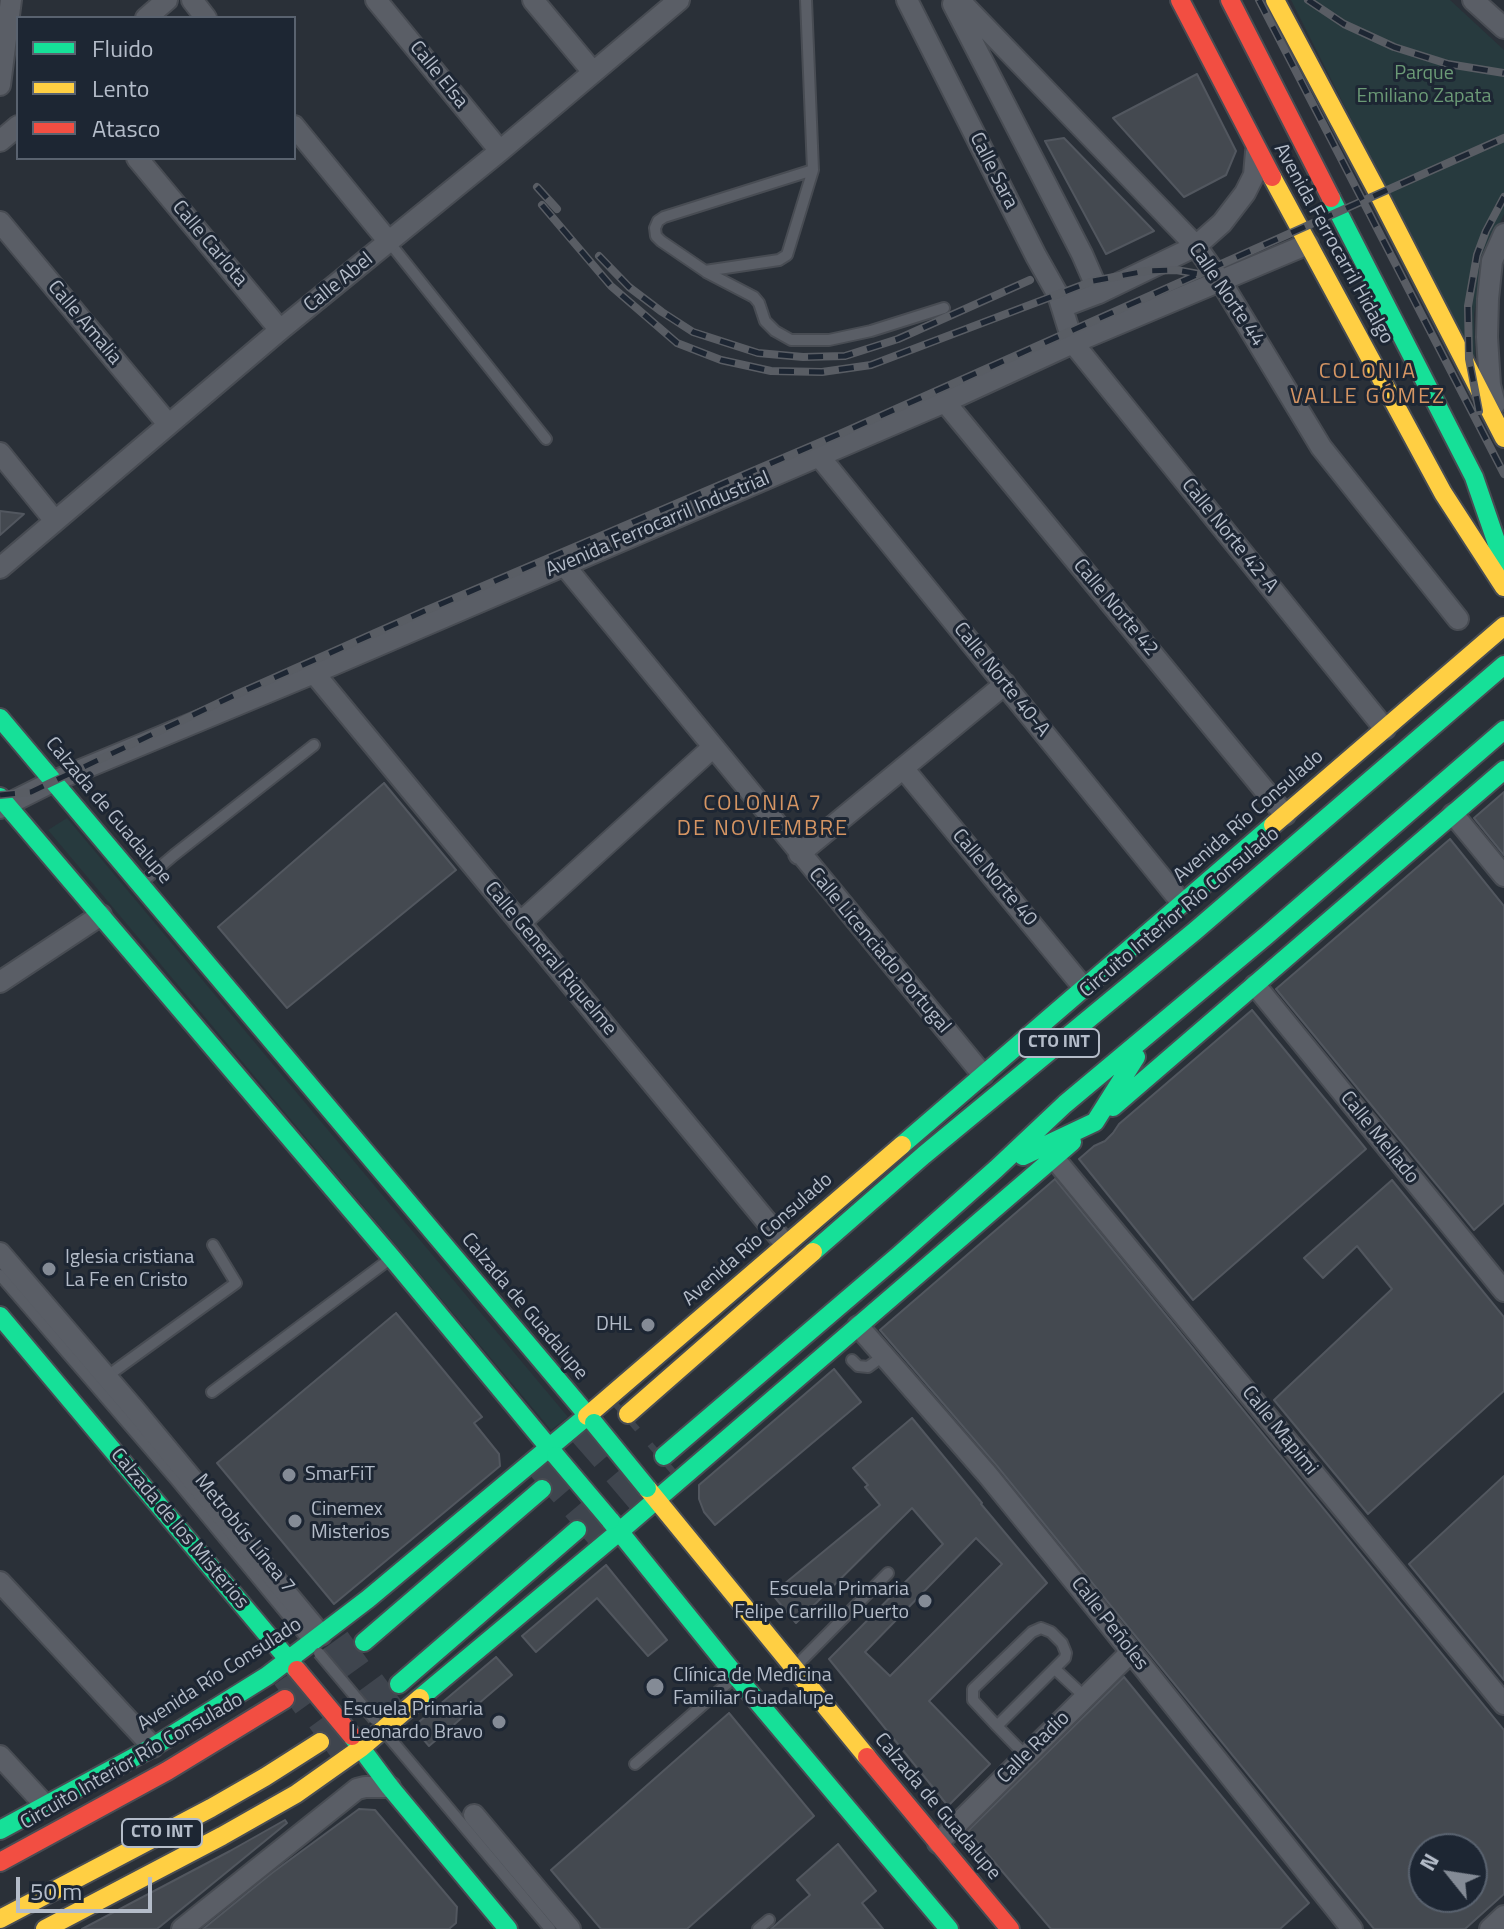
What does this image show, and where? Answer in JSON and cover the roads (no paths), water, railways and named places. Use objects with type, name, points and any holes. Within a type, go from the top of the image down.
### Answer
[{"type":"main road","name":"Avenida Ferrocarril Hidalgo","points":[[1180,0],[1256,148],[1443,493],[1504,587]]},
{"type":"main road","name":"Avenida Ferrocarril Hidalgo","points":[[1230,0],[1474,477],[1504,564]]},
{"type":"main road","points":[[1275,0],[1504,436]]},
{"type":"main road","name":"Avenida Río Consulado","points":[[0,1830],[153,1747],[293,1664],[378,1591],[590,1420],[786,1245],[1504,626]]},
{"type":"main road","name":"Circuito Interior Río Consulado","points":[[628,1414],[962,1123],[1195,931],[1504,665]]},
{"type":"main road","name":"Calzada de Guadalupe","points":[[0,718],[652,1494],[1010,1929]]},
{"type":"main road","name":"CTO INT","points":[[664,1456],[899,1255],[1065,1104],[1504,730]]},
{"type":"main road","name":"CTO INT","points":[[45,1929],[296,1794],[652,1494],[858,1326],[1504,770]]},
{"type":"main road","points":[[2,803],[392,1258],[949,1929]]},
{"type":"main road","points":[[962,1123],[1025,1039],[1099,1011]]},
{"type":"main road","points":[[996,1169],[1095,1122],[1153,1029]]},
{"type":"main road","name":"Calzada de los Misterios","points":[[0,1316],[293,1664],[497,1925]]},
{"type":"main road","points":[[364,1642],[542,1489]]},
{"type":"main road","points":[[399,1684],[577,1530]]},
{"type":"main road","name":"Circuito Interior Río Consulado","points":[[0,1862],[167,1771],[285,1699]]},
{"type":"main road","name":"CTO INT","points":[[0,1919],[211,1808],[320,1742]]},
{"type":"street","points":[[148,16],[167,0]]},
{"type":"street","points":[[192,0],[204,16]]},
{"type":"street","name":"Calle Elsa","points":[[376,0],[500,151]]},
{"type":"street","points":[[533,0],[593,72]]},
{"type":"street","name":"Calle Abel","points":[[0,568],[280,330],[679,0]]},
{"type":"street","name":"Calle Sara","points":[[907,0],[1062,307],[1073,343]]},
{"type":"street","name":"Calle Sara","points":[[951,0],[1082,254],[1099,293]]},
{"type":"street","name":"Calle Norte 44","points":[[959,0],[1196,246],[1220,280],[1321,447],[1458,619]]},
{"type":"street","points":[[1473,0],[1504,28]]},
{"type":"street","points":[[0,85],[12,6]]},
{"type":"street","points":[[0,141],[16,128]]},
{"type":"street","points":[[296,128],[389,242]]},
{"type":"street","points":[[1062,307],[1099,293],[1196,246],[1222,223],[1245,193],[1254,175],[1256,148]]},
{"type":"street","name":"Calle Carlota","points":[[139,160],[280,330]]},
{"type":"street","name":"Calle Amalia","points":[[0,222],[168,424]]},
{"type":"street","points":[[1504,234],[1487,337],[1490,385],[1504,436]]},
{"type":"street","name":"Avenida Ferrocarril Industrial","points":[[2,803],[314,673],[1308,244]]},
{"type":"street","name":"Calle Norte 42-A","points":[[1073,343],[1385,729]]},
{"type":"street","name":"Calle Norte 42","points":[[945,402],[1285,815]]},
{"type":"street","points":[[0,453],[55,521]]},
{"type":"street","name":"Calle Norte 40-A","points":[[819,456],[1182,903]]},
{"type":"street","name":"Calle Licenciado Portugal","points":[[564,565],[983,1075]]},
{"type":"street","name":"Calle General Riquelme","points":[[314,673],[786,1245]]},
{"type":"street","points":[[799,854],[1005,684]]},
{"type":"street","points":[[520,923],[712,748]]},
{"type":"street","name":"Calle Norte 40","points":[[903,768],[1084,988]]},
{"type":"street","points":[[1453,814],[1504,876]]},
{"type":"street","points":[[0,982],[101,915]]},
{"type":"street","name":"Calle Mellado","points":[[1255,985],[1504,1291]]},
{"type":"street","name":"Calle Mapimi","points":[[1054,1158],[1504,1704]]},
{"type":"street","name":"Calzada de los Misterios","points":[[0,1253],[165,1446],[317,1643]]},
{"type":"street","name":"Calle Peñoles","points":[[858,1326],[987,1474],[1352,1929]]},
{"type":"street","points":[[0,1582],[153,1747]]},
{"type":"street","name":"Calle Radio","points":[[938,1843],[1131,1652]]},
{"type":"street","points":[[0,1756],[45,1805]]},
{"type":"street","points":[[182,1929],[357,1789],[390,1787]]},
{"type":"street","points":[[474,1815],[570,1929]]},
{"type":"street","points":[[1490,1929],[1504,1916]]},
{"type":"lane","points":[[705,271],[779,260],[787,255],[813,170],[806,0]]},
{"type":"lane","points":[[813,170],[664,217],[655,228],[656,236],[705,271],[754,297],[765,321],[791,340],[829,340],[871,331],[944,308]]},
{"type":"lane","points":[[389,242],[546,439]]},
{"type":"lane","points":[[140,884],[314,745]]},
{"type":"lane","points":[[106,1377],[236,1283],[213,1245]]},
{"type":"lane","points":[[212,1392],[392,1258]]},
{"type":"lane","name":"Metrobús Línea 7","points":[[0,1275],[317,1643],[378,1725],[550,1929]]},
{"type":"lane","points":[[852,1360],[858,1366],[868,1367],[883,1356]]},
{"type":"lane","points":[[794,1669],[888,1573]]},
{"type":"lane","points":[[997,1726],[1065,1658],[1065,1647],[1046,1629],[1036,1629],[973,1689],[973,1700],[997,1726],[1026,1756]]},
{"type":"lane","points":[[1055,1669],[1085,1697]]},
{"type":"lane","points":[[635,1764],[736,1676]]},
{"type":"lane","points":[[758,1929],[769,1920]]},
{"type":"tunnel","points":[[542,1489],[628,1414]]},
{"type":"tunnel","points":[[577,1530],[664,1456]]},
{"type":"tunnel","points":[[285,1699],[364,1642]]},
{"type":"tunnel","points":[[320,1742],[399,1684]]},
{"type":"railway","points":[[1259,0],[1504,474]]},
{"type":"railway","points":[[1308,0],[1344,24],[1394,47],[1448,64],[1504,73]]},
{"type":"railway","points":[[0,795],[31,792],[233,696],[842,433],[1504,138]]},
{"type":"railway","points":[[537,187],[557,209]]},
{"type":"railway","points":[[1479,411],[1469,359],[1468,306],[1477,255],[1504,197]]},
{"type":"railway","points":[[542,205],[611,286],[677,343],[721,360],[771,371],[822,372],[871,365],[1093,281],[1146,271],[1176,270],[1199,274]]},
{"type":"railway","points":[[599,256],[629,287],[693,332],[758,353],[803,357],[845,356],[898,339],[1030,280]]},
{"type":"place","name":"Iglesia cristiana La Fe en Cristo","points":[[49,1269]]},
{"type":"place","name":"DHL","points":[[648,1325]]},
{"type":"place","name":"SmarFiT","points":[[289,1475]]},
{"type":"place","name":"Cinemex Misterios","points":[[295,1521]]},
{"type":"place","name":"Escuela Primaria Felipe Carrillo Puerto","points":[[925,1601]]},
{"type":"place","name":"Clínica de Medicina Familiar Guadalupe","points":[[655,1687]]},
{"type":"place","name":"Escuela Primaria Leonardo Bravo","points":[[499,1722]]},
{"type":"district","name":"COLONIA VALLE GÓMEZ","points":[[1368,386]]},
{"type":"district","name":"COLONIA 7 DE NOVIEMBRE","points":[[763,818]]},
{"type":"park label","name":"Parque Emiliano Zapata","points":[[1424,86]]}]
